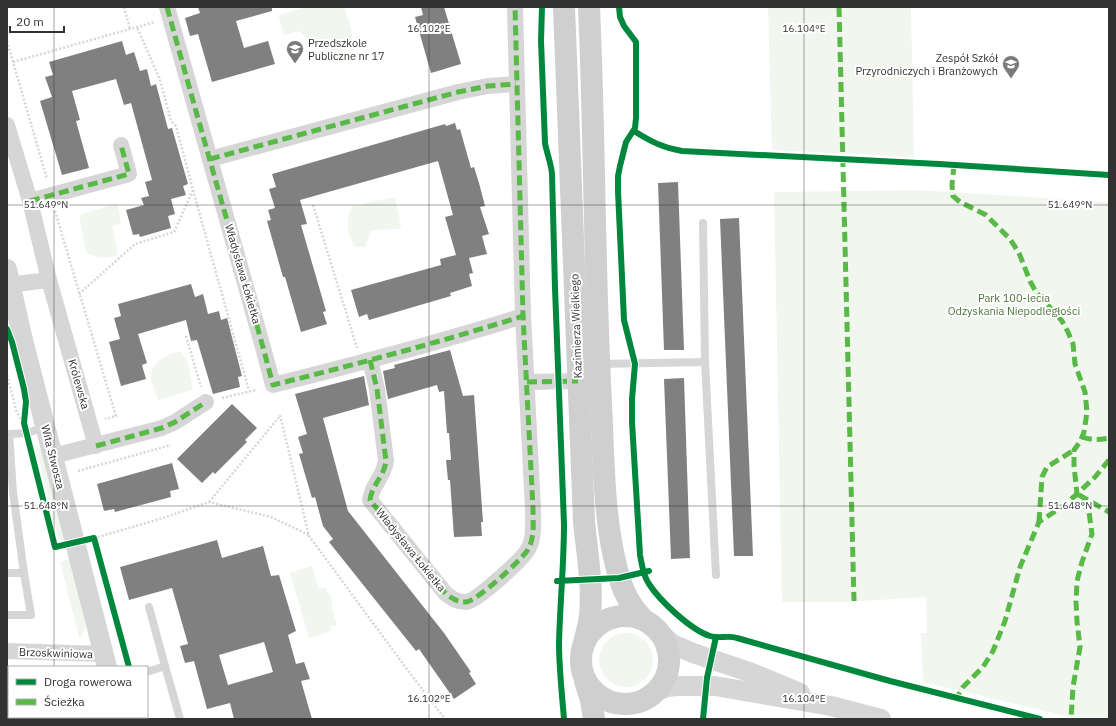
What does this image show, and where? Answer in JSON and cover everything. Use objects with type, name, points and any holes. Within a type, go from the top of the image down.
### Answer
[{"type":"main road","name":"Kazimierza Wielkiego","points":[[564,7],[584,522],[590,592],[590,616],[584,643]]},
{"type":"main road","name":"Kazimierza Wielkiego","points":[[589,7],[599,364],[605,484],[612,550],[619,578],[628,601],[643,619]]},
{"type":"main road","points":[[594,719],[591,700],[581,666],[581,654],[584,643],[590,633],[609,619],[620,616],[643,619],[653,626],[661,634],[667,644],[669,656],[669,669],[665,681],[633,719]]},
{"type":"main road","points":[[584,678],[591,689],[600,697],[611,703],[624,705],[636,704],[653,695]]},
{"type":"street","name":"Władysława Łokietka","points":[[366,361],[377,389],[386,461],[385,469],[371,492],[370,500],[446,594],[455,601],[467,602],[479,596],[507,572],[528,550],[533,532],[523,316],[515,7]]},
{"type":"street","name":"Władysława Łokietka","points":[[169,12],[190,94],[210,159],[273,385]]},
{"type":"street","points":[[210,159],[458,92],[488,86],[516,84]]},
{"type":"street","name":"Królewska","points":[[7,125],[30,201],[49,280],[96,446]]},
{"type":"street","points":[[30,201],[129,174],[121,145]]},
{"type":"street","points":[[8,279],[49,280]]},
{"type":"street","name":"Wita Stwosza","points":[[8,279],[106,661]]},
{"type":"street","points":[[273,385],[366,361],[523,316]]},
{"type":"street","points":[[527,382],[578,381]]},
{"type":"street","points":[[53,456],[162,428],[175,422],[206,402]]},
{"type":"street","points":[[661,634],[672,644],[679,647],[752,673],[831,706]]},
{"type":"street","name":"Brzoskwiniowa","points":[[7,651],[106,661]]},
{"type":"street","points":[[653,695],[667,687],[715,686],[831,706],[881,719]]},
{"type":"lane","points":[[703,223],[705,362],[716,574]]},
{"type":"lane","points":[[599,364],[705,362]]},
{"type":"lane","points":[[7,615],[31,615],[13,492],[9,434],[26,433],[46,427]]},
{"type":"lane","points":[[7,573],[24,573]]},
{"type":"lane","points":[[149,607],[180,719]]},
{"type":"lane","points":[[148,672],[165,666]]},
{"type":"path","points":[[124,7],[130,29]]},
{"type":"path","points":[[13,62],[137,27],[169,12]]},
{"type":"path","points":[[137,27],[160,80],[171,121],[176,126],[249,391]]},
{"type":"path","points":[[7,41],[52,195],[57,222],[116,416],[90,423]]},
{"type":"path","points":[[79,294],[135,244],[174,232],[193,190]]},
{"type":"path","points":[[313,205],[366,361]]},
{"type":"path","points":[[186,336],[206,402],[273,385]]},
{"type":"path","points":[[7,375],[16,410],[24,423]]},
{"type":"path","points":[[24,423],[26,411]]},
{"type":"path","points":[[209,502],[280,416],[309,536],[445,719]]},
{"type":"path","points":[[78,471],[171,445]]},
{"type":"path","points":[[94,538],[209,502],[271,517],[309,536]]},
{"type":"green space","points":[[306,7],[344,7],[350,24],[352,40],[350,45],[344,51],[334,56],[329,56],[328,45],[308,38],[300,31],[284,35],[278,15]]},
{"type":"green space","points":[[768,7],[911,7],[914,157],[772,150]]},
{"type":"green space","name":"Park 100-lecia Odzyskania Niepodległości","points":[[916,190],[1109,202],[1109,719],[1077,719],[923,682],[921,633],[927,633],[926,597],[847,602],[782,602],[774,192]]},
{"type":"green space","points":[[395,197],[401,226],[399,229],[372,230],[365,247],[355,247],[348,232],[348,217],[352,206]]},
{"type":"green space","points":[[114,204],[118,205],[121,224],[112,226],[118,252],[116,256],[101,258],[86,253],[79,215]]},
{"type":"green space","points":[[180,351],[188,362],[193,390],[158,400],[151,378],[153,367],[170,354]]},
{"type":"green space","points":[[35,445],[43,451],[66,541],[60,540],[58,537]]},
{"type":"green space","points":[[70,559],[85,622],[85,627],[80,640],[60,562]]},
{"type":"green space","points":[[312,566],[319,589],[326,587],[328,594],[330,594],[333,604],[331,605],[337,625],[330,627],[332,631],[309,638],[290,573]]},
{"type":"green space","points":[[621,633],[631,633],[641,637],[649,645],[653,655],[653,665],[649,675],[641,683],[631,687],[621,687],[611,683],[603,675],[599,665],[599,655],[603,645],[611,637]]},
{"type":"building","points":[[198,7],[272,7],[272,11],[236,21],[244,48],[268,41],[275,64],[212,82],[198,34],[190,36],[185,18],[200,13]]},
{"type":"building","points":[[421,7],[444,7],[461,64],[431,73],[415,17],[423,15]]},
{"type":"building","points":[[122,41],[126,55],[134,52],[140,71],[147,69],[151,86],[156,84],[168,129],[172,128],[188,184],[183,186],[186,195],[171,199],[175,214],[168,216],[171,228],[140,237],[139,234],[133,235],[126,210],[144,205],[141,198],[149,196],[145,182],[152,180],[131,103],[124,105],[116,79],[72,91],[80,120],[76,121],[89,168],[62,175],[40,101],[52,97],[45,77],[53,75],[49,62]]},
{"type":"building","points":[[455,123],[457,130],[460,129],[471,168],[474,167],[479,183],[485,206],[480,207],[489,234],[482,236],[487,254],[469,258],[473,273],[469,274],[472,286],[450,293],[451,296],[369,320],[367,314],[359,317],[351,290],[441,265],[440,259],[456,255],[445,217],[453,215],[438,161],[300,200],[307,224],[301,225],[326,311],[323,312],[327,324],[301,332],[267,221],[271,220],[268,210],[275,208],[269,189],[276,187],[272,174],[445,124],[446,126]]},
{"type":"building","points":[[678,182],[684,350],[664,350],[658,183]]},
{"type":"building","points":[[739,218],[753,556],[734,556],[720,219]]},
{"type":"building","points":[[191,284],[195,297],[203,294],[208,314],[219,311],[221,320],[227,318],[242,376],[238,377],[240,387],[213,394],[197,340],[191,341],[186,320],[138,334],[147,363],[142,365],[146,379],[121,386],[109,342],[120,339],[114,318],[121,316],[118,304]]},
{"type":"building","points":[[450,350],[463,396],[474,395],[483,522],[481,522],[482,536],[454,537],[450,480],[448,480],[446,460],[451,460],[449,433],[447,433],[444,391],[439,392],[437,385],[388,399],[383,371],[395,368],[394,365]]},
{"type":"building","points":[[364,376],[369,405],[323,418],[348,511],[444,633],[471,672],[469,673],[476,684],[454,699],[419,649],[416,651],[329,542],[333,539],[323,526],[315,497],[312,498],[299,454],[303,453],[298,437],[307,434],[295,394]]},
{"type":"building","points":[[684,378],[690,558],[671,559],[664,379]]},
{"type":"building","points":[[232,404],[257,428],[245,440],[247,442],[215,474],[213,472],[202,483],[177,459]]},
{"type":"building","points":[[172,463],[179,489],[170,491],[171,497],[115,512],[114,509],[104,511],[97,484]]},
{"type":"building","points":[[217,540],[222,558],[263,546],[271,576],[279,575],[296,631],[288,635],[296,664],[304,662],[310,679],[301,681],[312,719],[234,719],[230,703],[207,709],[194,661],[185,663],[180,646],[188,644],[172,588],[129,600],[120,567]],"holes":[[[264,642],[273,672],[228,685],[219,655]]]},
{"type":"marked path","points":[[167,7],[273,385],[461,335],[523,316]]},
{"type":"marked path","points":[[370,360],[377,389],[386,461],[383,472],[373,489],[370,500],[446,594],[453,599],[460,601],[466,602],[471,600],[498,580],[523,556],[530,547],[533,530],[523,316],[515,7]]},
{"type":"marked path","points":[[839,7],[854,601]]},
{"type":"marked path","points":[[210,159],[458,92],[488,86],[516,84]]},
{"type":"marked path","points":[[30,201],[129,174],[121,145]]},
{"type":"marked path","points":[[954,165],[952,185],[953,196],[960,202],[986,215],[1010,239],[1019,253],[1036,292],[1062,321],[1068,332],[1073,344],[1075,364],[1085,392],[1087,412],[1084,432],[1080,442],[1074,450],[1074,466],[1077,494],[1089,512],[1092,534],[1077,581],[1076,601],[1080,647],[1073,687],[1071,719]]},
{"type":"marked path","points":[[527,382],[578,381]]},
{"type":"marked path","points":[[96,446],[162,428],[175,422],[206,402]]},
{"type":"marked path","points":[[1082,437],[1089,439],[1109,438]]},
{"type":"marked path","points":[[1039,522],[1042,477],[1047,467],[1074,450]]},
{"type":"marked path","points":[[955,701],[963,687],[983,667],[993,651],[1005,621],[1020,567],[1039,522],[1063,506],[1077,494],[1095,477],[1109,460]]},
{"type":"marked path","points":[[1079,495],[1109,512]]},
{"type":"cycle path","points":[[542,7],[541,41],[545,143],[552,174],[564,524],[559,643],[564,719]]},
{"type":"cycle path","points":[[619,7],[620,17],[624,26],[636,42],[635,128],[626,142],[618,176],[618,191],[624,320],[635,364],[632,422],[640,555],[645,578],[660,598],[676,614],[694,628],[710,636],[737,638],[890,681],[1040,719]]},
{"type":"cycle path","points":[[634,131],[657,144],[682,151],[939,164],[1109,175]]},
{"type":"cycle path","points":[[7,329],[12,342],[24,389],[26,402],[24,423],[55,547],[94,538],[129,666]]},
{"type":"cycle path","points":[[557,581],[619,578],[649,571]]},
{"type":"cycle path","points":[[703,719],[707,678],[716,637]]},
{"type":"place","name":"Przedszkole Publiczne nr 17","points":[[295,64]]},
{"type":"place","name":"Zespół Szkół Przyrodniczych i Branżowych","points":[[1011,79]]}]
